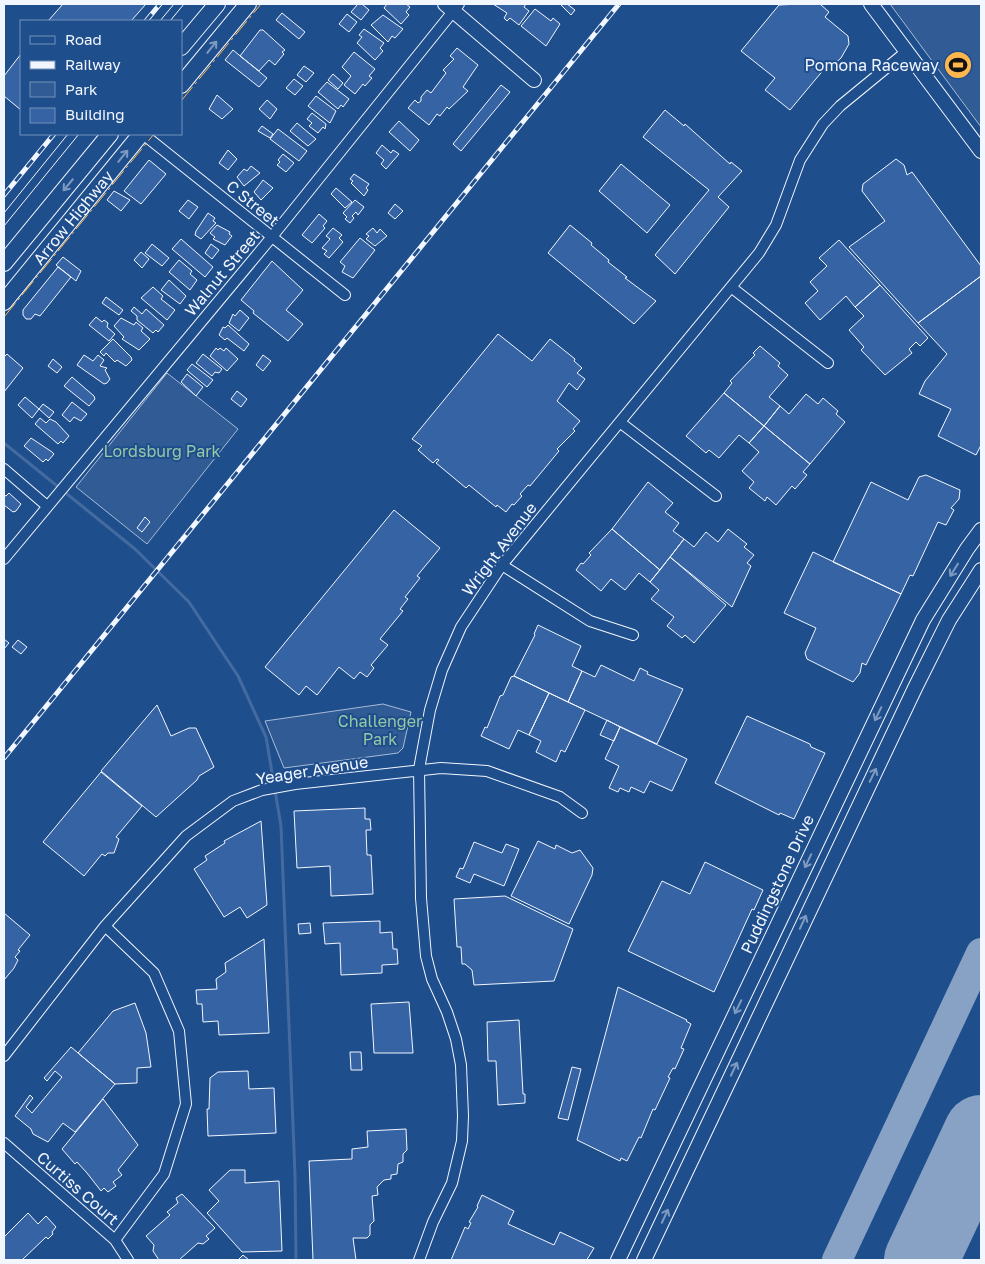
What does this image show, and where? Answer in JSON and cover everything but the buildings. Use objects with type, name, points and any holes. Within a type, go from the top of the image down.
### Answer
[{"type":"main road","points":[[182,46],[217,4]]},
{"type":"main road","points":[[182,84],[248,4]]},
{"type":"main road","points":[[4,263],[109,135]]},
{"type":"main road","name":"Arrow Highway","points":[[4,302],[141,135]]},
{"type":"street","points":[[871,4],[981,151]]},
{"type":"street","points":[[452,6],[534,80]]},
{"type":"street","name":"Walnut Street","points":[[4,559],[271,238],[452,6]]},
{"type":"street","name":"Wright Avenue","points":[[419,1260],[429,1230],[452,1183],[462,1141],[464,1116],[461,1065],[456,1039],[447,1012],[432,979],[426,956],[421,889],[419,769],[430,710],[442,670],[461,627],[502,565],[621,423],[759,253],[776,225],[800,160],[822,124],[840,106],[907,51]]},
{"type":"street","name":"C Street","points":[[143,135],[345,295]]},
{"type":"street","points":[[731,286],[828,363]]},
{"type":"street","points":[[621,423],[716,496]]},
{"type":"street","points":[[4,470],[47,506]]},
{"type":"street","name":"Puddingstone Drive","points":[[618,1260],[923,620],[981,530]]},
{"type":"street","points":[[502,565],[590,621],[634,635]]},
{"type":"street","points":[[644,1260],[910,697],[948,620],[981,570]]},
{"type":"street","name":"Yeager Avenue","points":[[4,1056],[105,926],[186,836],[233,801],[262,790],[287,786],[419,769],[441,768],[487,771],[560,797],[582,813]]},
{"type":"street","points":[[105,926],[154,972],[179,1031],[186,1104],[164,1174],[115,1240]]},
{"type":"street","name":"Curtiss Court","points":[[4,1143],[115,1240],[128,1260]]},
{"type":"green space","name":"Pomona Raceway","points":[[890,4],[981,4],[981,127]]},
{"type":"green space","name":"Lordsburg Park","points":[[167,373],[238,429],[147,544],[76,487]]},
{"type":"green space","name":"Challenger Park","points":[[383,704],[411,712],[403,748],[398,753],[284,768],[265,721]]},
{"type":"waterway","points":[[4,443],[135,549],[189,602],[238,676],[266,737],[281,826],[295,1175],[296,1260]]},
{"type":"taxiway","points":[[837,1260],[981,953]]},
{"type":"runway","points":[[921,1260],[981,1132]]},
{"type":"tram line","points":[[161,20],[174,4]]},
{"type":"tram line","points":[[171,20],[184,4]]},
{"type":"tram line","points":[[4,213],[67,135]]},
{"type":"tram line","points":[[4,226],[78,135]]},
{"type":"railway","points":[[147,20],[160,4]]},
{"type":"railway","points":[[4,758],[619,4]]},
{"type":"railway","points":[[4,195],[53,135]]},
{"type":"power","points":[[182,100],[261,4]]},
{"type":"power","points":[[4,317],[153,135]]},
{"type":"place","name":"Pomona Raceway","points":[[958,65]]}]
